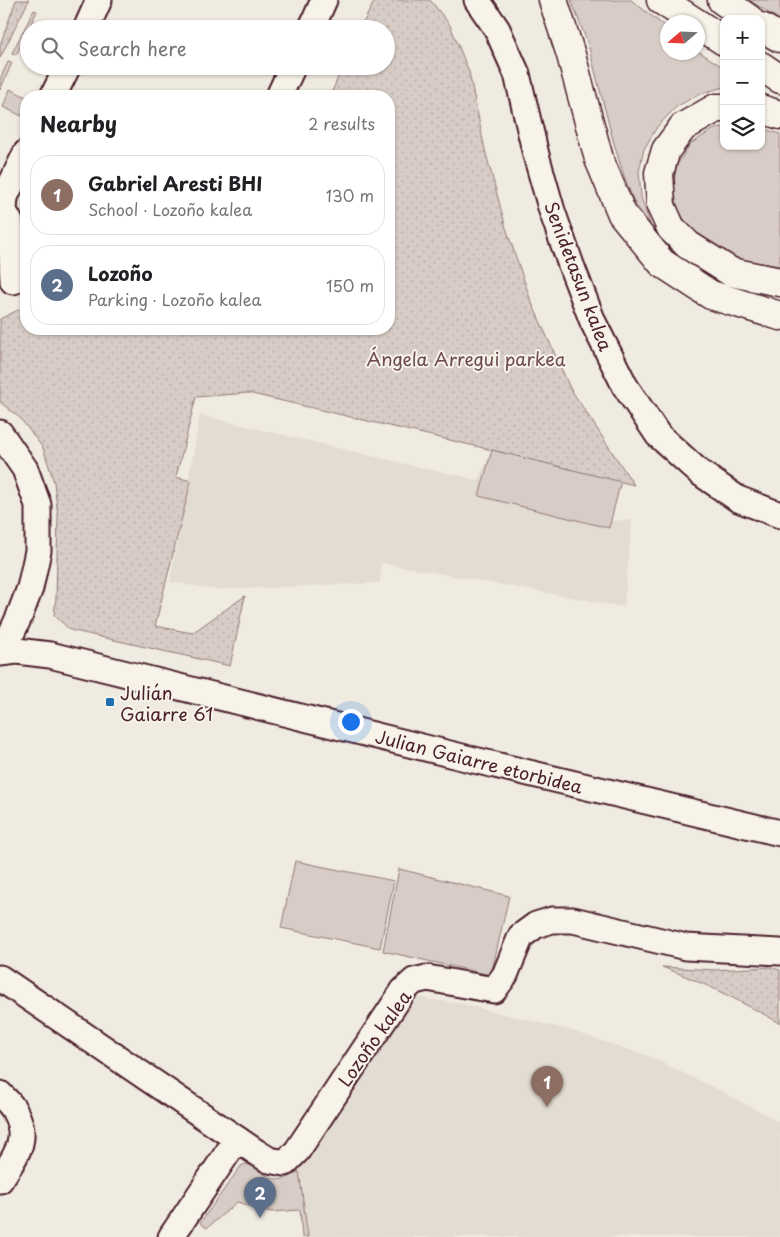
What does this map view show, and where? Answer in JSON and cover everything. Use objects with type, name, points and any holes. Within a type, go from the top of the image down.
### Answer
[{"type":"main road","points":[[553,0],[571,55],[599,159],[622,214],[662,263],[711,295],[780,316]]},
{"type":"main road","points":[[661,0],[684,15]]},
{"type":"main road","points":[[722,0],[743,15]]},
{"type":"main road","points":[[705,29],[720,39]]},
{"type":"main road","points":[[765,29],[780,38]]},
{"type":"main road","points":[[765,69],[780,79]]},
{"type":"main road","points":[[720,108],[716,108],[683,126],[666,150],[659,173],[662,206],[671,228],[688,245],[731,272],[780,282]]},
{"type":"main road","points":[[765,110],[780,115]]},
{"type":"street","points":[[90,20],[99,0]]},
{"type":"street","points":[[315,20],[324,0]]},
{"type":"street","name":"Senidetasun kalea","points":[[477,0],[498,29],[517,74],[536,155],[552,211],[593,322],[625,386],[658,435],[699,472],[738,499],[780,515]]},
{"type":"street","points":[[56,90],[64,75]]},
{"type":"street","points":[[282,90],[289,75]]},
{"type":"street","points":[[13,281],[10,222],[4,211],[5,197],[20,166]]},
{"type":"street","points":[[0,434],[25,469],[38,505],[38,550],[30,588],[19,617],[1,652]]},
{"type":"street","name":"Julian Gaiarre etorbidea","points":[[1,652],[17,651],[50,655],[470,759],[780,833]]},
{"type":"street","name":"Lozoño kalea","points":[[0,978],[269,1160],[285,1164],[297,1151],[404,990],[414,981],[427,978],[494,990],[505,974],[521,936],[536,925],[552,920],[573,920],[686,947],[780,952]]},
{"type":"street","points":[[0,1094],[15,1111],[21,1127],[22,1140],[17,1154],[0,1180]]},
{"type":"street","points":[[171,1237],[237,1138]]},
{"type":"shaded area","points":[[200,415],[478,480],[492,450],[614,480],[602,521],[632,520],[624,607],[381,563],[380,583],[217,590],[170,582]]},
{"type":"shaded area","points":[[416,997],[463,1004],[569,1030],[648,1056],[780,1122],[780,1237],[308,1237],[299,1171]]},
{"type":"green space","points":[[16,0],[29,0],[0,58],[0,45]]},
{"type":"green space","name":"Ángela Arregui parkea","points":[[377,0],[430,0],[450,25],[469,72],[485,150],[506,228],[531,301],[570,388],[634,485],[248,393],[196,397],[176,477],[191,481],[155,626],[192,633],[245,596],[230,666],[70,630],[54,615],[58,517],[54,482],[43,448],[20,418],[0,402],[0,319],[20,309],[20,335],[395,335],[395,90],[333,90],[339,75],[395,75],[395,20],[365,20],[374,2]]},
{"type":"green space","points":[[571,0],[631,0],[660,23],[660,60],[705,60],[705,56],[720,65],[720,88],[699,94],[676,107],[657,127],[644,149],[639,171],[641,197],[651,227],[634,202],[623,173],[588,44]]},
{"type":"green space","points":[[749,0],[780,0],[780,20]]},
{"type":"green space","points":[[34,10],[37,11],[33,20],[29,20]]},
{"type":"green space","points":[[20,37],[20,47],[16,55],[12,53]]},
{"type":"green space","points":[[8,62],[12,63],[0,90],[0,79]]},
{"type":"green space","points":[[10,89],[20,94],[20,115],[3,107]]},
{"type":"green space","points":[[720,128],[720,150],[765,150],[765,129],[780,134],[780,266],[731,258],[699,238],[679,213],[673,185],[677,165],[690,144]]},
{"type":"green space","points":[[492,450],[621,481],[609,528],[479,496]]},
{"type":"green space","points":[[295,861],[394,881],[380,948],[281,928]]},
{"type":"green space","points":[[399,869],[509,896],[491,975],[383,951]]},
{"type":"green space","points":[[662,967],[714,970],[769,967],[780,970],[780,1023],[722,993]]},
{"type":"green space","points":[[245,1164],[274,1179],[284,1179],[299,1171],[308,1237],[302,1237],[300,1210],[271,1212],[237,1202],[207,1228],[200,1223],[241,1166]]},
{"type":"place","name":"Julián Gaiarre 61","points":[[110,702]]},
{"type":"place","name":"Gabriel Aresti BHI","points":[[547,1107]]},
{"type":"place","name":"Lozoño","points":[[260,1218]]}]
